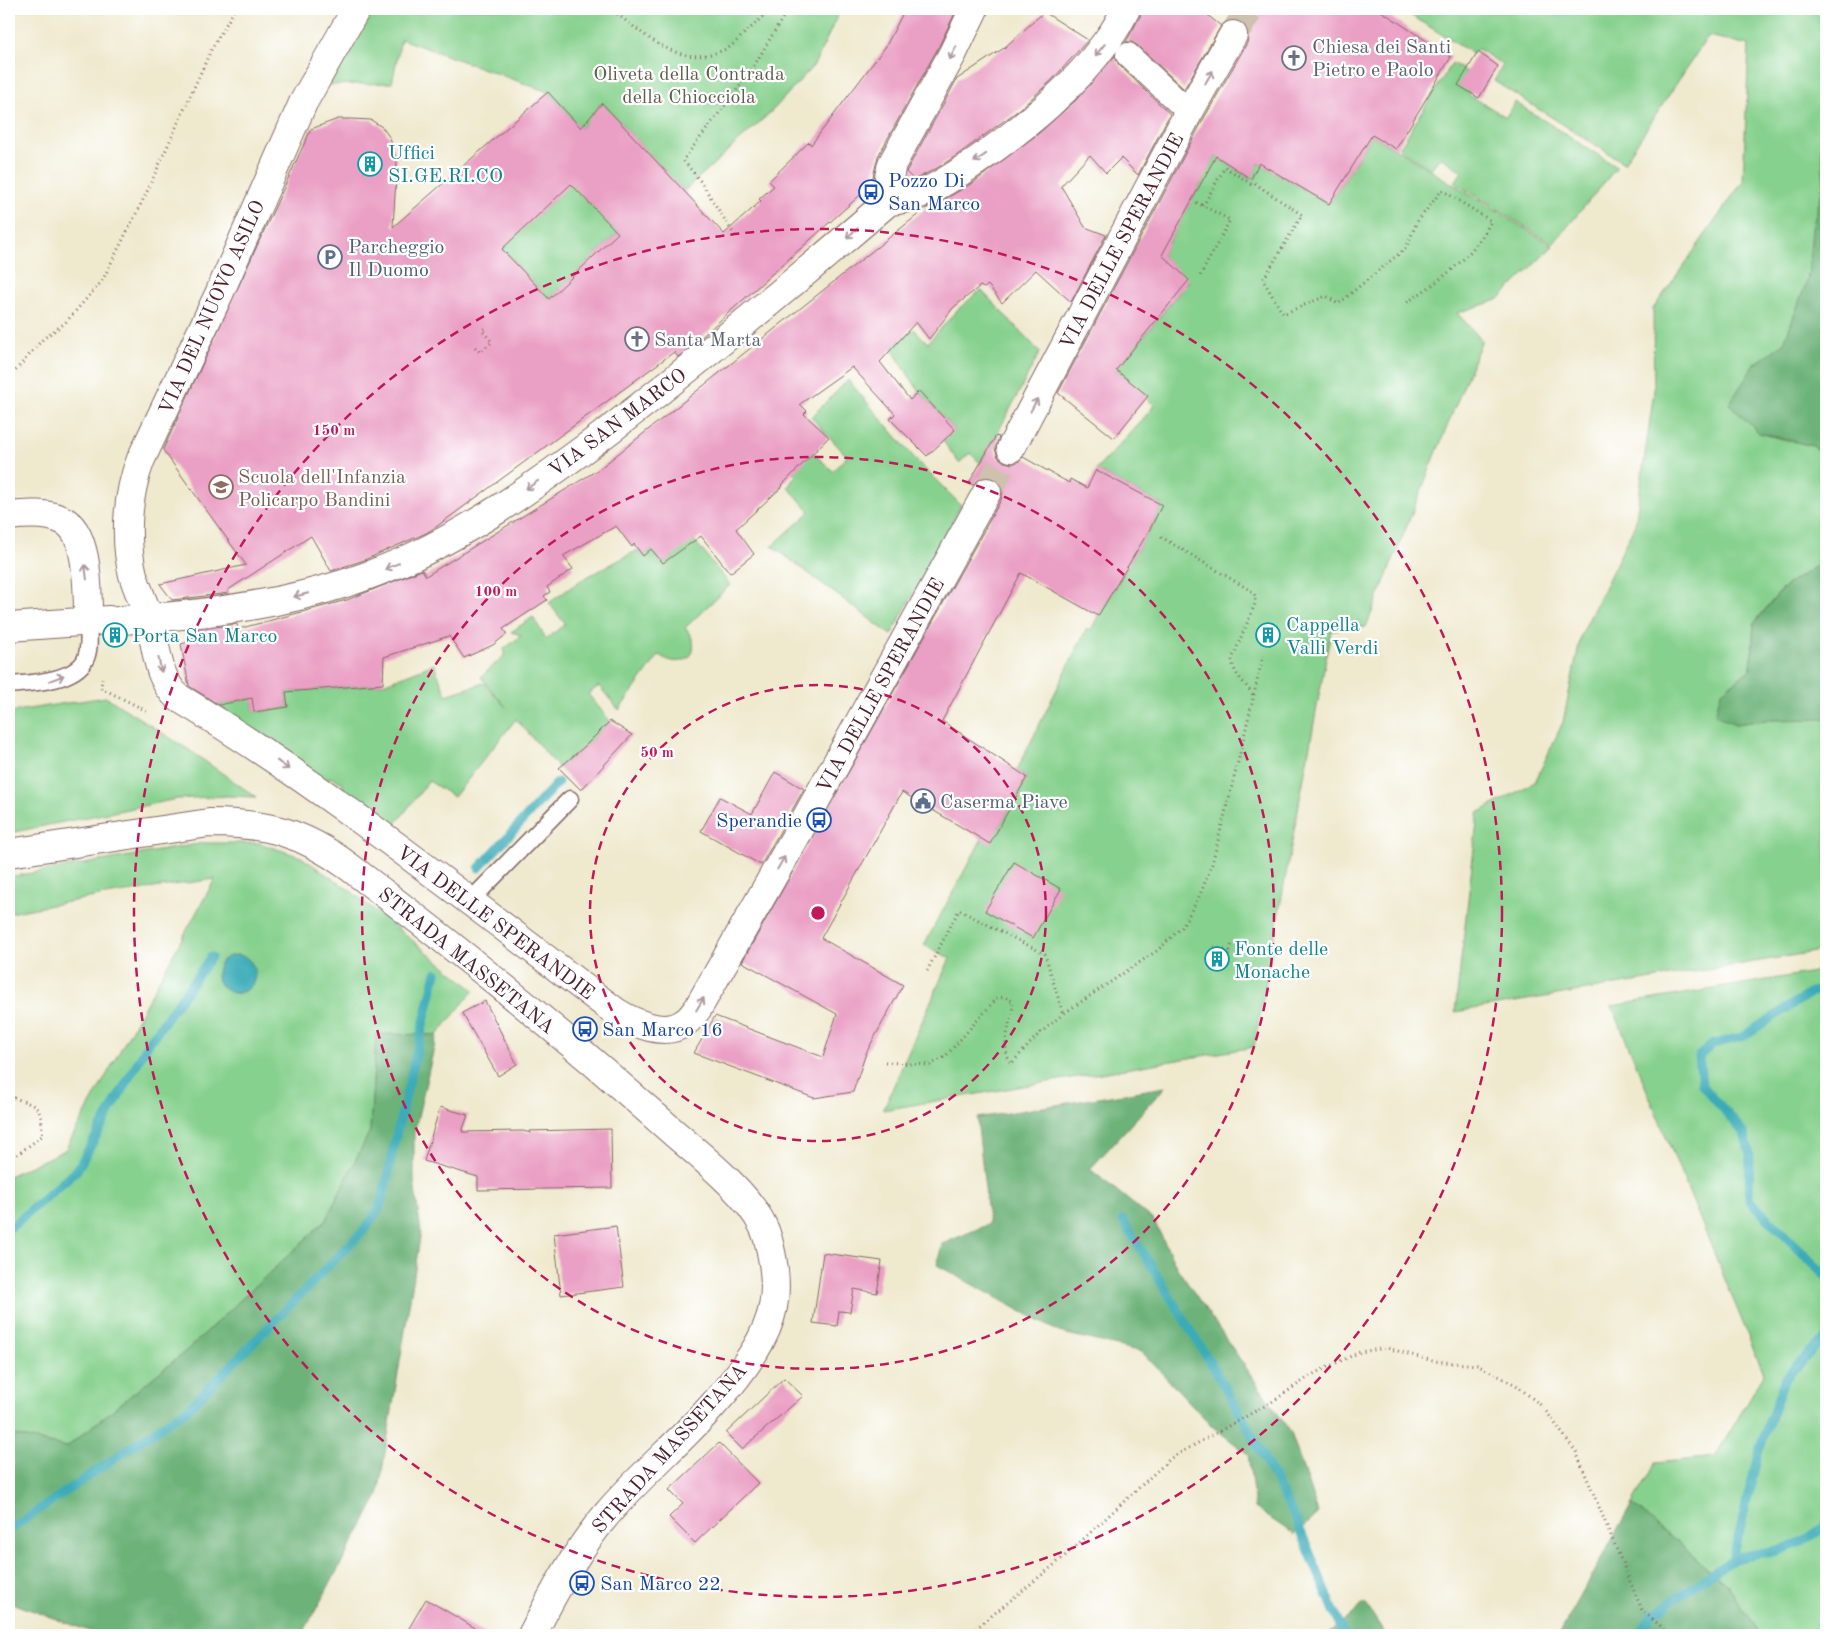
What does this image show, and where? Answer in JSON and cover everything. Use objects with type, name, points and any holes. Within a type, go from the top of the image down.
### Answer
[{"type":"street","name":"VIA DEL NUOVO ASILO","points":[[149,618],[134,576],[130,553],[130,498],[137,470],[219,294],[303,103],[356,9]]},
{"type":"street","points":[[974,9],[953,53],[892,164],[889,177],[889,201],[910,198],[934,188],[1020,129],[1060,94],[1093,58],[1110,38],[1126,9]]},
{"type":"street","name":"VIA DELLE SPERANDIE","points":[[1011,448],[1189,112],[1233,35]]},
{"type":"street","points":[[1128,55],[1189,112]]},
{"type":"street","name":"VIA SAN MARCO","points":[[106,620],[149,618],[226,609],[327,588],[384,569],[425,552],[458,534],[549,474],[628,415],[772,301],[889,201]]},
{"type":"street","name":"VIA DELLE SPERANDIE","points":[[149,618],[162,673],[174,694],[251,742],[630,1021],[645,1026],[671,1028],[684,1024],[698,1008],[793,842],[987,492]]},
{"type":"street","points":[[9,516],[47,516],[66,522],[72,528],[79,543],[88,586],[106,620],[9,627]]},
{"type":"street","name":"STRADA MASSETANA","points":[[9,853],[209,823],[269,828],[306,839],[348,866],[543,1020],[613,1079],[722,1176],[752,1207],[768,1239],[775,1279],[772,1317],[764,1334],[743,1367],[716,1401],[685,1435],[625,1494],[587,1539],[568,1569],[532,1635]]},
{"type":"lane","points":[[9,685],[49,681],[81,665],[106,620]]},
{"type":"lane","points":[[469,902],[570,799]]},
{"type":"path","points":[[9,378],[43,338],[65,323],[102,281],[145,196],[211,50],[234,9]]},
{"type":"path","points":[[617,9],[617,14],[658,44],[674,52],[696,57],[723,51],[730,47],[771,9]]},
{"type":"path","points":[[734,236],[701,182],[683,160],[749,74],[788,9]]},
{"type":"path","points":[[1203,206],[1225,167],[1251,184],[1254,183],[1302,216],[1263,280],[1283,314],[1326,296],[1338,304],[1406,248],[1417,222],[1442,190],[1490,221],[1484,235],[1451,272],[1406,303]]},
{"type":"path","points":[[1192,200],[1230,220],[1200,276]]},
{"type":"path","points":[[475,347],[480,352],[492,342],[482,330],[485,328]]},
{"type":"path","points":[[1161,538],[1253,592],[1255,604],[1232,659],[1232,669],[1245,683],[1253,696]]},
{"type":"path","points":[[885,1062],[930,1064],[945,1058],[997,998],[1004,997],[1013,1001],[1005,1054],[1011,1064],[1036,1036],[1063,1014],[1158,950],[1182,927],[1200,895],[1212,864],[1263,656]]},
{"type":"path","points":[[102,677],[101,688],[154,714]]},
{"type":"path","points":[[927,971],[958,910],[1045,954],[1063,1014]]},
{"type":"path","points":[[1224,970],[1232,942]]},
{"type":"path","points":[[1214,947],[1230,951]]},
{"type":"path","points":[[9,1096],[34,1106],[43,1118],[42,1136],[9,1161]]},
{"type":"path","points":[[968,1635],[1065,1556],[1171,1458],[1270,1403],[1315,1373],[1360,1352],[1387,1348],[1433,1361],[1477,1365],[1516,1384],[1543,1407],[1576,1452],[1642,1610],[1671,1635]]},
{"type":"green space","name":"Oliveta della Contrada della Chiocciola","points":[[370,9],[841,9],[814,65],[773,110],[684,191],[602,103],[581,128],[548,92],[401,39],[392,83],[329,85]]},
{"type":"green space","points":[[1401,9],[1826,10],[1826,121],[1821,132],[1824,184],[1812,229],[1808,278],[1784,343],[1755,364],[1759,433],[1813,446],[1826,455],[1826,560],[1784,587],[1754,623],[1751,669],[1721,692],[1735,724],[1766,720],[1826,719],[1826,950],[1455,1012],[1478,813],[1535,782],[1563,722],[1581,635],[1635,525],[1654,391],[1653,309],[1743,181],[1749,45],[1708,36],[1624,163],[1494,81],[1503,65],[1478,49],[1473,54]]},
{"type":"green space","points":[[1452,63],[1478,79],[1469,95],[1506,117],[1515,102],[1617,167],[1553,244],[1455,183],[1462,171],[1440,157],[1431,169],[1399,149]]},
{"type":"green space","points":[[1826,121],[1826,455],[1813,446],[1759,433],[1729,404],[1755,364],[1784,343],[1808,278],[1812,229],[1824,184],[1821,132]]},
{"type":"green space","points":[[1372,135],[1553,246],[1498,300],[1457,313],[1482,340],[1366,627],[1331,631],[1254,1047],[883,1110],[950,958],[924,945],[990,824],[999,828],[1027,777],[1017,770],[1087,628],[1091,630],[1162,505],[1096,470],[1154,405],[1116,370],[1189,281],[1162,255],[1216,156],[1250,179],[1259,163],[1329,204]]},
{"type":"green space","points":[[561,173],[618,233],[549,299],[493,239],[524,228],[556,198]]},
{"type":"green space","points":[[981,290],[1040,352],[980,463],[970,453],[959,463],[943,441],[955,430],[919,391],[891,348],[914,329],[928,343],[957,310]]},
{"type":"green space","points":[[848,380],[917,461],[961,505],[891,635],[772,546],[810,512],[788,487],[796,475],[786,469],[814,454],[833,471],[847,456],[811,417]]},
{"type":"green space","points":[[682,525],[730,585],[685,628],[691,636],[693,644],[693,651],[690,656],[684,660],[677,661],[668,660],[659,655],[619,710],[599,686],[588,694],[610,721],[559,768],[516,719],[454,797],[429,781],[394,826],[343,795],[343,783],[330,777],[326,784],[214,706],[252,698],[254,712],[288,707],[286,692],[383,684],[434,664],[446,695],[484,683],[506,707],[481,677],[504,656],[504,649],[522,635],[511,632],[533,617],[546,639],[565,624],[549,603],[581,580],[638,550],[643,556],[651,549],[663,563],[673,556],[661,542]]},
{"type":"green space","points":[[1826,560],[1826,719],[1766,720],[1735,724],[1715,715],[1721,692],[1751,669],[1754,624],[1784,587]]},
{"type":"green space","points":[[106,697],[189,750],[256,797],[226,796],[177,799],[9,833],[9,712]]},
{"type":"green space","points":[[204,843],[259,843],[301,857],[351,891],[474,990],[437,1035],[376,1034],[370,1131],[326,1220],[186,1351],[67,1447],[9,1434],[9,1176],[65,1150],[215,879],[105,895],[9,913],[9,877]],"holes":[[[234,955],[239,993],[225,989],[217,976],[222,960]]]},
{"type":"green space","points":[[1826,970],[1826,1635],[1761,1635],[1728,1586],[1632,1504],[1655,1463],[1715,1457],[1764,1374],[1612,1006]]},
{"type":"green space","points":[[376,1034],[437,1035],[414,1133],[414,1182],[421,1232],[378,1496],[302,1635],[100,1635],[9,1602],[9,1434],[67,1447],[186,1351],[326,1220],[370,1131]]},
{"type":"green space","points":[[1165,1087],[1090,1169],[1154,1221],[1177,1268],[1291,1433],[1318,1513],[1295,1535],[1255,1508],[1248,1454],[1213,1427],[1142,1352],[1059,1332],[937,1265],[942,1244],[989,1224],[977,1118]]},
{"type":"green space","points":[[1632,1504],[1728,1586],[1761,1635],[1559,1635]]},
{"type":"green space","points":[[1365,1603],[1386,1635],[1327,1635]]},
{"type":"water","points":[[236,955],[243,956],[249,961],[254,967],[254,981],[249,987],[243,992],[236,993],[229,992],[223,987],[218,981],[217,974],[218,967],[223,961],[229,956]]},
{"type":"building","points":[[905,9],[957,9],[939,46],[878,156],[873,177],[867,189],[678,357],[674,352],[426,533],[364,560],[331,571],[311,536],[228,590],[229,593],[172,600],[160,584],[246,565],[163,450],[311,129],[338,119],[371,120],[382,127],[390,138],[397,162],[393,227],[548,92],[581,128],[602,103],[724,234],[761,201],[759,199],[774,186],[769,181],[809,142],[811,145],[886,46]],"holes":[[[571,184],[618,233],[549,299],[502,249]]]},
{"type":"building","points":[[1144,9],[1200,9],[1221,26],[1184,89],[1137,45],[1132,42],[1126,42]]},
{"type":"building","points":[[1234,9],[1378,9],[1451,57],[1396,149],[1372,135],[1329,204],[1259,163],[1251,179],[1216,156],[1162,255],[1189,280],[1116,370],[1148,396],[1114,438],[1058,393],[1203,120],[1247,43],[1249,34],[1246,27],[1240,21],[1233,19],[1227,21]]},
{"type":"building","points":[[1044,12],[1088,40],[1053,79],[1020,109],[956,156],[914,180],[906,172],[957,79],[1004,48]]},
{"type":"building","points":[[1478,52],[1498,66],[1479,98],[1458,85]]},
{"type":"building","points":[[1115,56],[1119,65],[1170,114],[1138,175],[1121,158],[1106,173],[1090,155],[1061,186],[1085,227],[1106,235],[1071,302],[1036,270],[1002,303],[988,285],[984,288],[980,286],[953,308],[929,339],[916,322],[880,362],[910,400],[919,391],[955,430],[927,456],[890,419],[895,414],[852,367],[800,404],[807,411],[804,414],[829,437],[783,486],[736,529],[754,554],[730,573],[701,536],[663,563],[651,549],[643,556],[634,544],[632,547],[616,526],[563,556],[573,569],[547,587],[550,592],[544,596],[547,600],[503,629],[507,634],[493,645],[464,658],[449,636],[384,657],[383,684],[286,692],[288,707],[254,712],[252,698],[219,705],[189,686],[181,644],[200,639],[194,630],[237,624],[238,629],[347,600],[422,570],[426,576],[599,469],[925,209],[974,182],[1039,133],[1075,101]]},
{"type":"building","name":"Caserma Piave","points":[[996,436],[999,437],[995,449],[998,457],[1004,462],[1012,464],[1023,457],[1069,483],[1070,479],[1087,488],[1096,470],[1162,505],[1098,616],[1021,573],[942,721],[1027,777],[990,844],[902,792],[821,938],[903,985],[866,1053],[853,1092],[814,1098],[694,1053],[715,1016],[823,1057],[837,1014],[742,962],[1001,500],[1003,492],[1001,484],[994,478],[986,476],[979,479],[973,485],[969,483]]},
{"type":"building","points":[[610,721],[632,735],[581,790],[559,768]]},
{"type":"building","points":[[775,772],[804,789],[761,865],[701,831],[720,797],[752,814]]},
{"type":"building","points":[[1014,862],[1061,889],[1033,938],[985,911]]},
{"type":"building","points":[[485,1001],[517,1064],[498,1076],[462,1013]]},
{"type":"building","points":[[440,1107],[468,1115],[462,1132],[523,1131],[531,1133],[529,1131],[611,1129],[612,1188],[478,1190],[478,1177],[424,1161]]},
{"type":"building","points":[[616,1226],[624,1287],[561,1295],[554,1234]]},
{"type":"building","points":[[823,1253],[882,1261],[877,1293],[854,1289],[850,1312],[839,1311],[837,1326],[813,1323]]},
{"type":"building","points":[[784,1378],[803,1396],[742,1449],[726,1433]]},
{"type":"building","points":[[719,1443],[758,1483],[695,1543],[669,1517],[683,1504],[669,1490]]},
{"type":"building","points":[[426,1599],[487,1635],[405,1635]]},
{"type":"waterway","points":[[479,868],[558,782]]},
{"type":"waterway","points":[[9,1229],[77,1170],[148,1044],[211,957]]},
{"type":"waterway","points":[[9,1530],[190,1407],[365,1229],[379,1209],[436,973]]},
{"type":"waterway","points":[[1826,989],[1812,992],[1742,1037],[1713,1044],[1699,1056],[1702,1085],[1744,1133],[1750,1155],[1749,1200],[1826,1276]]},
{"type":"waterway","points":[[1123,1220],[1241,1415]]},
{"type":"waterway","points":[[1733,1559],[1759,1450],[1785,1378],[1826,1337]]},
{"type":"waterway","points":[[1244,1420],[1297,1522],[1344,1635]]},
{"type":"waterway","points":[[1651,1616],[1733,1559],[1778,1551],[1806,1540],[1826,1526]]},
{"type":"waterway","points":[[1640,1635],[1649,1619]]},
{"type":"tunnel","points":[[1233,35],[1250,9]]},
{"type":"tunnel","points":[[987,492],[1011,448]]},
{"type":"place","name":"Chiesa dei Santi Pietro e Paolo","points":[[1294,58]]},
{"type":"place","name":"Uffici SI.GE.RI.CO","points":[[370,164]]},
{"type":"place","name":"Pozzo Di San Marco","points":[[871,192]]},
{"type":"place","name":"Parcheggio Il Duomo","points":[[330,257]]},
{"type":"place","name":"Santa Marta","points":[[637,339]]},
{"type":"place","name":"Scuola dell'Infanzia Policarpo Bandini","points":[[221,487]]},
{"type":"place","name":"Porta San Marco","points":[[115,635]]},
{"type":"place","name":"Cappella Valli Verdi","points":[[1268,635]]},
{"type":"place","name":"Caserma Piave","points":[[923,801]]},
{"type":"place","name":"Sperandie","points":[[819,820]]},
{"type":"place","name":"Fonte delle Monache","points":[[1217,959]]},
{"type":"place","name":"San Marco 16","points":[[585,1029]]},
{"type":"place","name":"San Marco 22","points":[[582,1583]]}]
